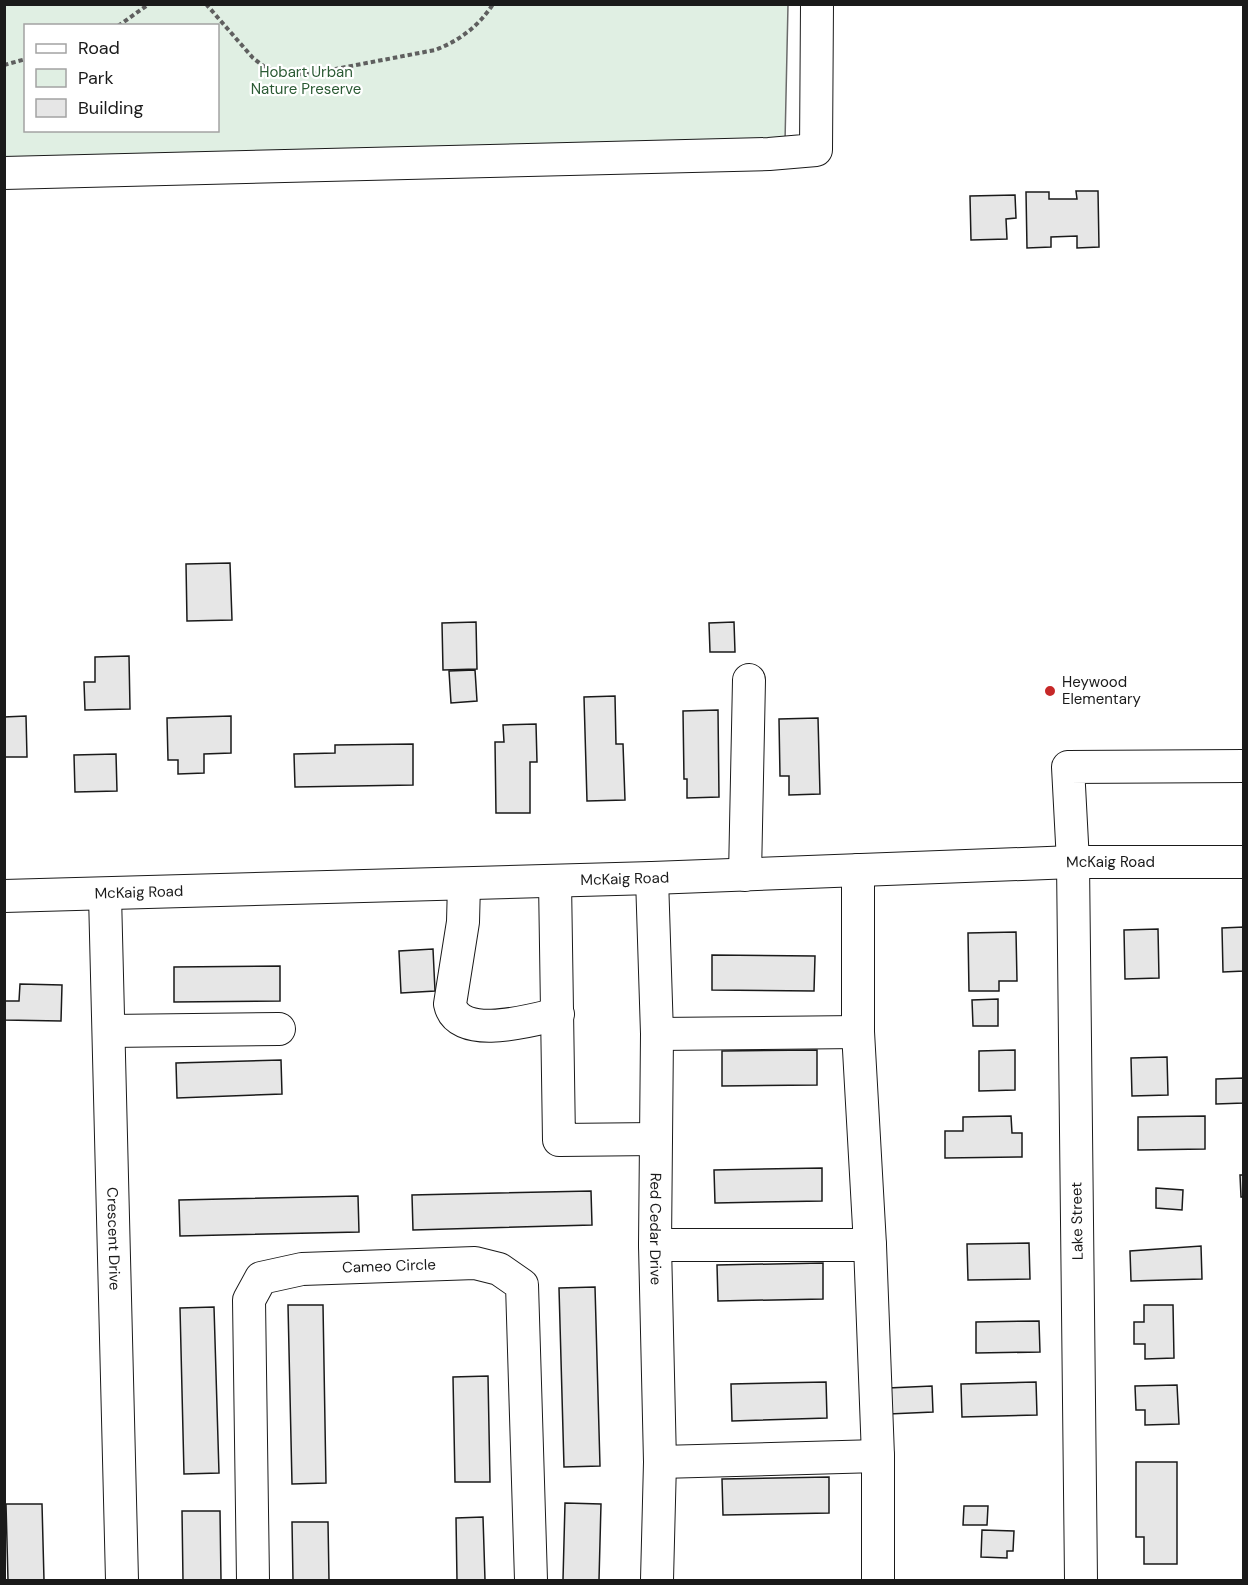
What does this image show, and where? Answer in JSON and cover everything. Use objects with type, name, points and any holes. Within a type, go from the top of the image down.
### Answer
[{"type":"street","points":[[4,173],[769,154],[816,150],[817,4]]},
{"type":"street","points":[[745,875],[749,680]]},
{"type":"street","name":"Lake Street","points":[[1081,1581],[1073,862],[1068,767],[1244,766]]},
{"type":"street","name":"McKaig Road","points":[[4,896],[464,884],[1073,862],[1244,862]]},
{"type":"street","points":[[858,870],[858,1032],[870,1245],[878,1456],[878,1581]]},
{"type":"street","name":"Red Cedar Drive","points":[[652,878],[657,1034],[654,1245],[660,1462],[657,1581]]},
{"type":"street","points":[[555,881],[559,1140],[656,1139]]},
{"type":"street","points":[[464,884],[463,922],[450,1004],[452,1010],[463,1022],[472,1025],[517,1024],[558,1014]]},
{"type":"street","name":"Crescent Drive","points":[[105,895],[122,1581]]},
{"type":"street","points":[[109,1031],[279,1029]]},
{"type":"street","points":[[657,1034],[858,1032]]},
{"type":"street","points":[[654,1245],[870,1245]]},
{"type":"street","name":"Cameo Circle","points":[[253,1581],[249,1300],[261,1278],[302,1269],[475,1263],[499,1269],[522,1285],[531,1581]]},
{"type":"street","points":[[660,1462],[878,1456]]},
{"type":"path","points":[[121,24],[149,4]]},
{"type":"path","points":[[206,4],[252,58],[266,68],[287,75],[309,74],[435,50],[448,45],[476,26],[493,4]]},
{"type":"path","points":[[4,65],[24,60]]},
{"type":"green space","name":"Hobart Urban Nature Preserve","points":[[4,5],[788,5],[785,142],[5,165]]},
{"type":"building","points":[[1076,191],[1098,191],[1099,247],[1077,248],[1077,236],[1051,237],[1051,247],[1027,248],[1026,192],[1049,192],[1049,199],[1077,199]]},
{"type":"building","points":[[1015,195],[1016,218],[1006,219],[1007,239],[971,240],[970,196]]},
{"type":"building","points":[[230,563],[232,620],[187,621],[186,564]]},
{"type":"building","points":[[476,622],[477,669],[443,670],[442,623]]},
{"type":"building","points":[[734,622],[735,652],[710,652],[709,623]]},
{"type":"building","points":[[129,656],[130,709],[85,710],[84,682],[95,682],[95,657]]},
{"type":"building","points":[[475,670],[477,701],[451,703],[449,671]]},
{"type":"building","points":[[615,696],[616,744],[623,744],[625,800],[587,801],[584,697]]},
{"type":"building","points":[[718,710],[719,797],[687,798],[687,779],[684,779],[683,711]]},
{"type":"building","points":[[26,716],[27,757],[4,757],[4,717]]},
{"type":"building","points":[[231,716],[231,753],[204,754],[204,773],[178,774],[178,760],[168,760],[167,718]]},
{"type":"building","points":[[818,718],[820,794],[789,795],[789,776],[780,776],[779,719]]},
{"type":"building","points":[[536,724],[537,762],[530,762],[530,813],[496,813],[495,742],[504,742],[503,725]]},
{"type":"building","points":[[413,744],[413,785],[295,787],[294,754],[335,753],[335,745]]},
{"type":"building","points":[[116,754],[117,791],[75,792],[74,755]]},
{"type":"building","points":[[1244,927],[1244,971],[1223,972],[1222,928]]},
{"type":"building","points":[[1158,929],[1159,978],[1125,979],[1124,930]]},
{"type":"building","points":[[1016,932],[1017,981],[999,981],[999,991],[969,991],[968,933]]},
{"type":"building","points":[[433,949],[435,991],[401,993],[399,951]]},
{"type":"building","points":[[712,955],[815,956],[814,991],[712,990]]},
{"type":"building","points":[[280,966],[280,1001],[174,1002],[174,967]]},
{"type":"building","points":[[20,984],[62,985],[61,1021],[4,1020],[4,1001],[19,1001]]},
{"type":"building","points":[[998,999],[998,1026],[973,1026],[972,1000]]},
{"type":"building","points":[[817,1050],[817,1085],[722,1086],[722,1051]]},
{"type":"building","points":[[1015,1050],[1015,1090],[979,1091],[979,1051]]},
{"type":"building","points":[[1167,1057],[1168,1095],[1132,1096],[1131,1058]]},
{"type":"building","points":[[281,1060],[282,1094],[177,1098],[176,1063]]},
{"type":"building","points":[[1244,1078],[1244,1103],[1216,1104],[1216,1079]]},
{"type":"building","points":[[1011,1116],[1012,1133],[1022,1133],[1022,1157],[945,1158],[945,1131],[963,1131],[963,1117]]},
{"type":"building","points":[[1205,1116],[1205,1149],[1138,1150],[1138,1117]]},
{"type":"building","points":[[822,1168],[822,1201],[715,1203],[714,1170]]},
{"type":"building","points":[[1240,1175],[1244,1175],[1244,1197],[1241,1197]]},
{"type":"building","points":[[1156,1188],[1183,1190],[1182,1210],[1156,1208]]},
{"type":"building","points":[[591,1191],[592,1225],[413,1230],[412,1195]]},
{"type":"building","points":[[358,1196],[359,1232],[180,1236],[179,1200]]},
{"type":"building","points":[[1029,1243],[1030,1279],[968,1280],[967,1244]]},
{"type":"building","points":[[1201,1246],[1202,1279],[1131,1281],[1130,1251]]},
{"type":"building","points":[[823,1263],[823,1299],[718,1301],[717,1265]]},
{"type":"building","points":[[595,1287],[600,1466],[564,1467],[559,1288]]},
{"type":"building","points":[[288,1305],[323,1305],[326,1483],[292,1484]]},
{"type":"building","points":[[1144,1305],[1173,1305],[1174,1358],[1145,1359],[1145,1344],[1134,1344],[1134,1322],[1144,1322]]},
{"type":"building","points":[[214,1307],[219,1473],[184,1474],[180,1308]]},
{"type":"building","points":[[1039,1321],[1040,1352],[976,1353],[976,1322]]},
{"type":"building","points":[[488,1376],[490,1482],[455,1482],[453,1377]]},
{"type":"building","points":[[826,1382],[827,1418],[732,1421],[731,1384]]},
{"type":"building","points":[[1036,1382],[1037,1415],[962,1417],[961,1384]]},
{"type":"building","points":[[1177,1385],[1179,1424],[1145,1425],[1145,1410],[1136,1410],[1135,1386]]},
{"type":"building","points":[[932,1386],[933,1412],[889,1414],[888,1388]]},
{"type":"building","points":[[1136,1462],[1177,1462],[1177,1564],[1144,1564],[1144,1537],[1136,1537]]},
{"type":"building","points":[[829,1477],[829,1513],[723,1515],[722,1479]]},
{"type":"building","points":[[565,1503],[601,1504],[599,1580],[563,1580]]},
{"type":"building","points":[[6,1504],[42,1504],[44,1580],[8,1580]]},
{"type":"building","points":[[964,1506],[988,1506],[987,1525],[963,1525]]},
{"type":"building","points":[[182,1511],[220,1511],[221,1580],[183,1580]]},
{"type":"building","points":[[483,1517],[485,1580],[457,1580],[456,1518]]},
{"type":"building","points":[[292,1522],[328,1522],[329,1580],[293,1580]]},
{"type":"building","points":[[982,1530],[1014,1531],[1013,1551],[1007,1551],[1007,1558],[981,1557]]},
{"type":"place","name":"Heywood Elementary","points":[[1050,691]]}]
